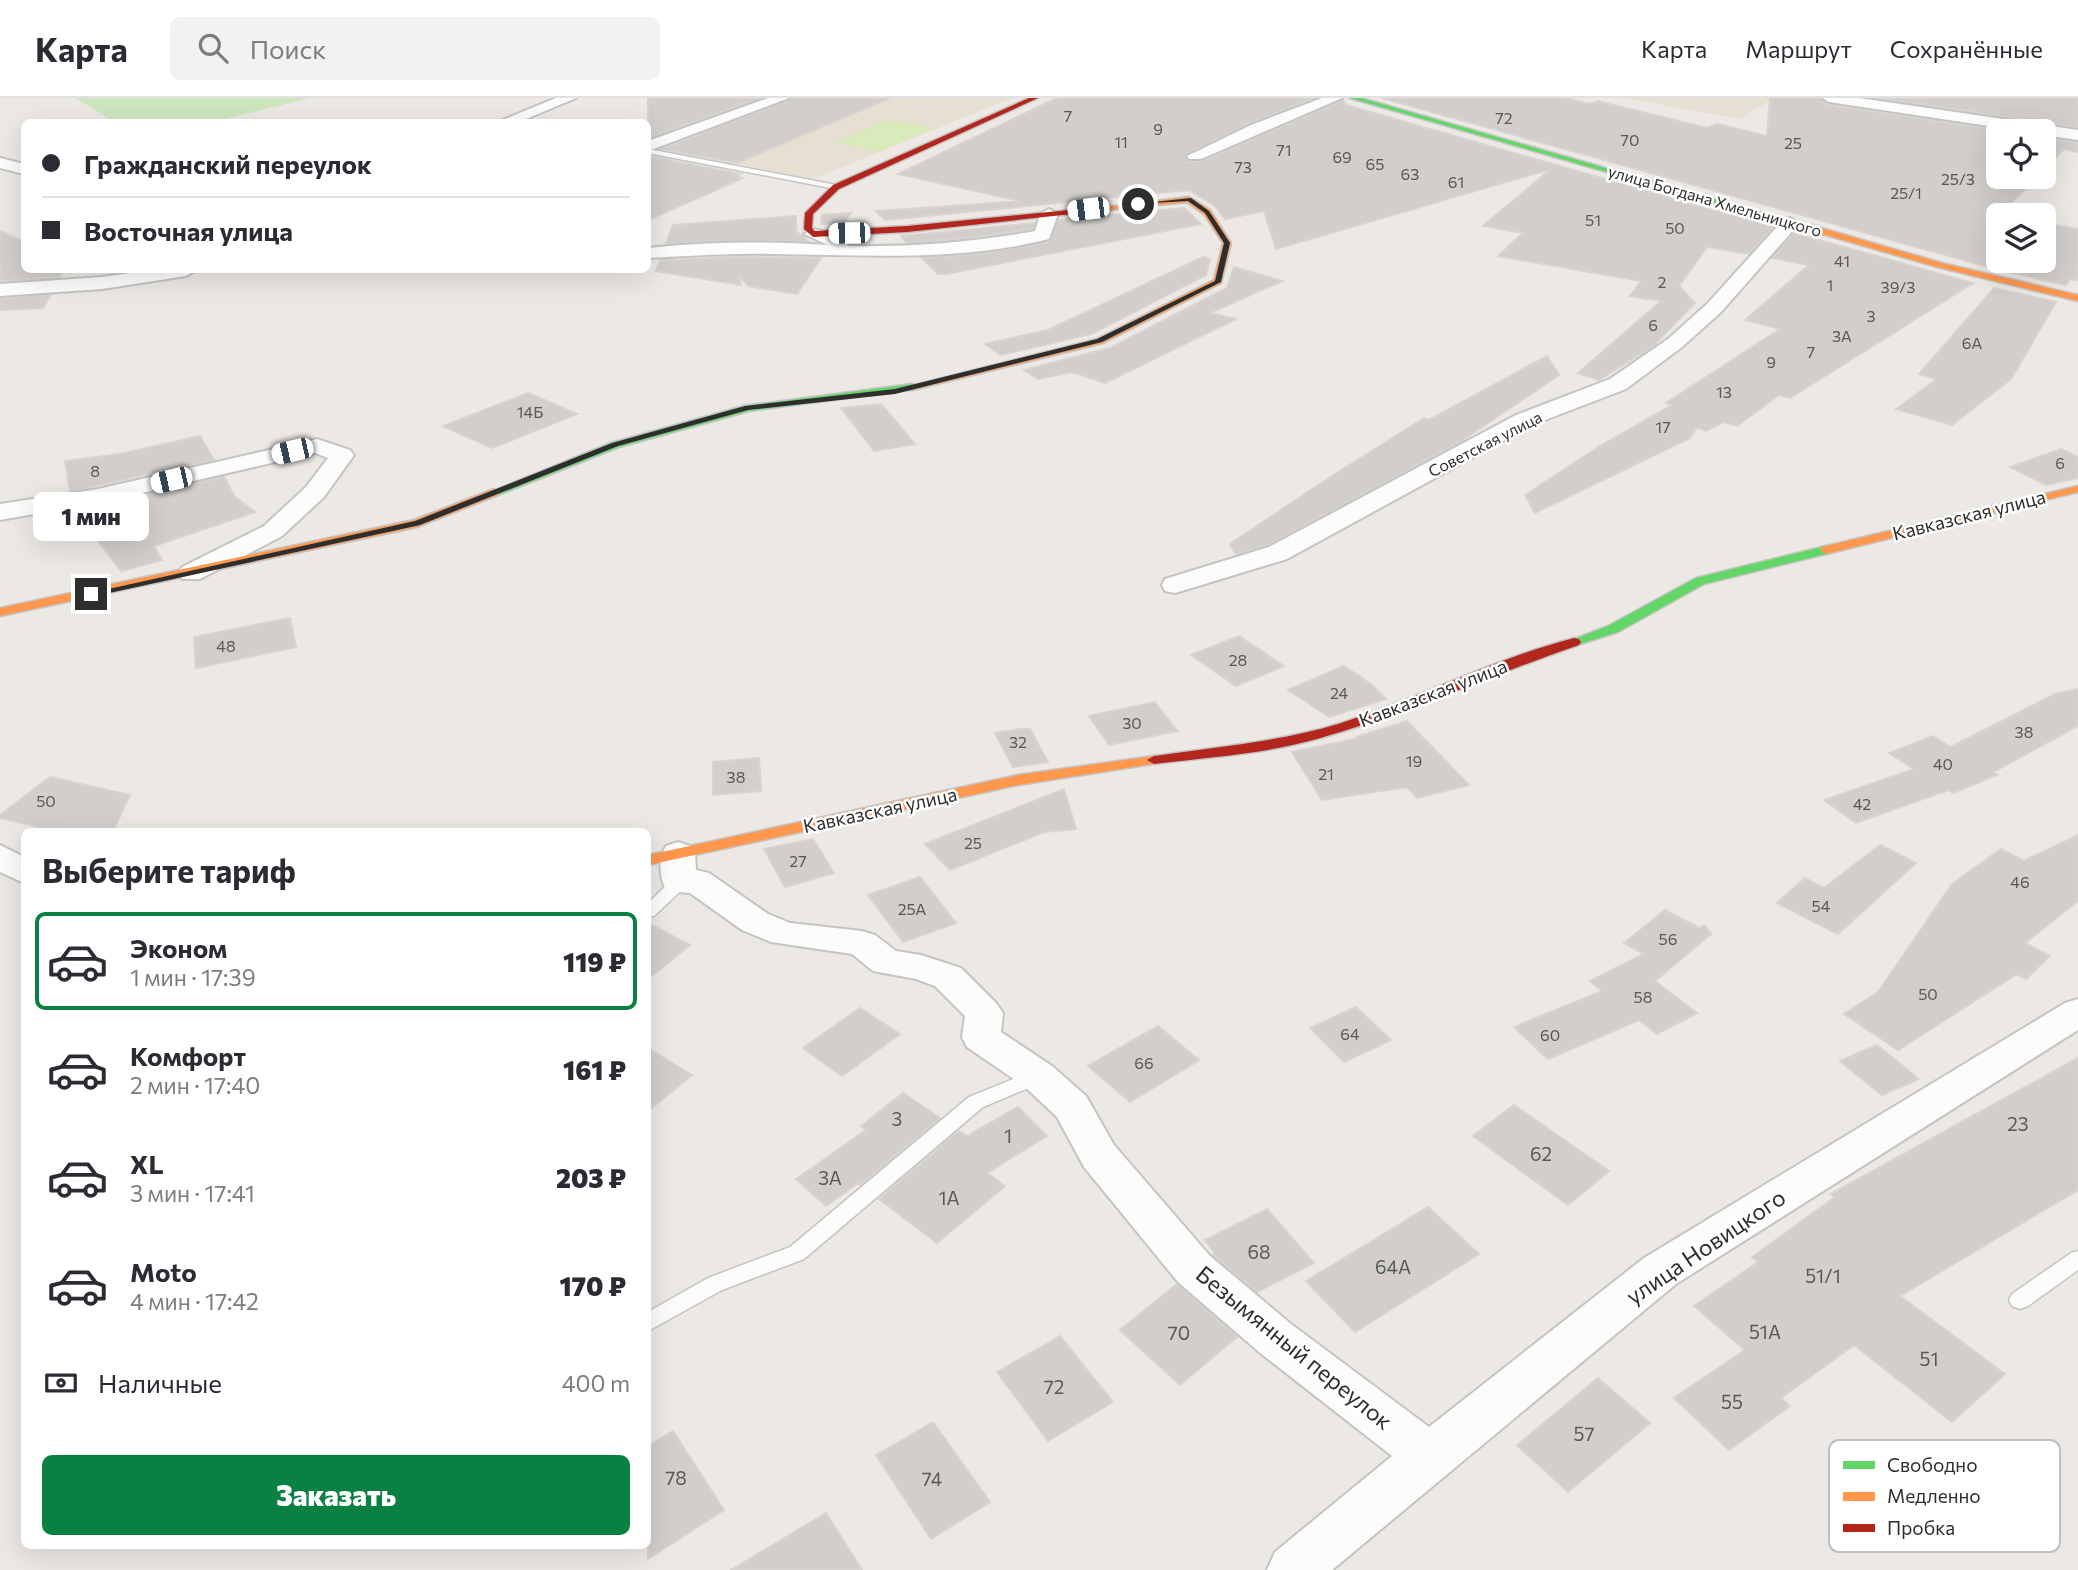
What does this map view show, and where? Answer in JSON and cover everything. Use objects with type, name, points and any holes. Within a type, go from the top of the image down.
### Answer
[{"type":"street","points":[[514,119],[569,98]]},
{"type":"street","points":[[651,148],[782,98]]},
{"type":"street","points":[[844,252],[831,238],[813,234],[808,229],[809,213],[836,187],[1035,98]]},
{"type":"street","points":[[1195,156],[1256,128],[1335,98]]},
{"type":"street","name":"улица Богдана Хмельницкого","points":[[1353,98],[1940,265],[2078,298]]},
{"type":"street","points":[[1829,98],[2078,135]]},
{"type":"street","points":[[0,163],[21,168]]},
{"type":"street","points":[[0,612],[417,523],[615,445],[748,408],[895,391],[1100,341],[1218,282],[1227,243],[1207,212],[1189,199],[965,224],[813,234]]},
{"type":"street","points":[[651,253],[692,249],[796,248],[844,252],[909,252],[992,245],[1043,235],[1049,214]]},
{"type":"street","name":"Советская улица","points":[[1175,585],[1278,553],[1524,420],[1618,384],[1675,343],[1714,308],[1790,223]]},
{"type":"street","points":[[0,290],[102,283],[148,273]]},
{"type":"street","points":[[0,512],[98,496],[317,446],[342,455],[315,492],[273,531],[191,573]]},
{"type":"street","name":"Кавказская улица","points":[[668,865],[1018,780],[1309,737],[1392,712],[1493,669],[1613,629],[1700,581],[2078,489]]},
{"type":"street","points":[[0,856],[21,870]]},
{"type":"street","name":"Безымянный переулок","points":[[668,865],[697,881],[755,922],[784,934],[862,943],[886,962],[921,967],[948,977],[984,1013],[981,1037],[1038,1076],[1072,1107],[1099,1156],[1194,1269],[1275,1338],[1429,1456]]},
{"type":"street","name":"улица Новицкого","points":[[1293,1570],[1429,1456],[1660,1271],[2078,1012]]},
{"type":"lane","points":[[651,150],[836,187]]},
{"type":"lane","points":[[651,905],[668,865]]},
{"type":"lane","points":[[651,1320],[715,1284],[797,1253],[976,1102],[1038,1076]]},
{"type":"lane","points":[[2020,1300],[2078,1259]]},
{"type":"shaded area","points":[[803,98],[1012,98],[813,179],[667,150]]},
{"type":"shaded area","points":[[1625,98],[1774,98],[1740,119]]},
{"type":"green space","points":[[76,98],[311,98],[224,119],[109,119]]},
{"type":"green space","points":[[889,120],[933,128],[880,151],[836,142]]},
{"type":"building","points":[[648,98],[760,98],[651,137],[651,119],[648,119]]},
{"type":"building","points":[[792,98],[890,98],[737,163],[661,149]]},
{"type":"building","points":[[1057,98],[1315,98],[1250,123],[1186,154],[1189,162],[1202,161],[1343,100],[1346,105],[1773,227],[1749,254],[1707,247],[1679,286],[1695,303],[1653,346],[1599,380],[1578,373],[1661,301],[1630,296],[1641,281],[1498,256],[1523,233],[1483,226],[1551,169],[1276,249],[1264,211],[1225,219],[1215,206],[1189,190],[885,220],[876,211],[1020,201],[898,174]]},
{"type":"building","points":[[1382,98],[1566,98],[1589,104],[1598,101],[1707,128],[1717,124],[1767,136],[1770,98],[1820,98],[1829,105],[1986,128],[1986,189],[2025,189],[2011,203],[1986,203],[1986,266]]},
{"type":"building","points":[[1877,98],[2078,98],[2078,127],[2056,124],[2056,119],[2023,119]]},
{"type":"building","points":[[2056,139],[2078,142],[2078,152],[2064,149],[2056,158]]},
{"type":"building","points":[[651,157],[740,174],[734,176],[743,178],[651,219]]},
{"type":"building","points":[[1184,208],[1201,224],[946,274],[938,274],[922,258],[980,254],[1050,242],[1058,220]]},
{"type":"building","points":[[851,213],[844,223],[821,224],[822,215]]},
{"type":"building","points":[[796,216],[796,231],[808,241],[666,244],[673,225]]},
{"type":"building","points":[[1035,223],[1033,229],[966,238],[907,243],[901,236]]},
{"type":"building","points":[[2056,225],[2078,229],[2078,280],[2070,279],[2066,285],[2012,273],[2056,273]]},
{"type":"building","points":[[0,231],[21,241],[21,273],[62,273],[60,277],[0,281]]},
{"type":"building","points":[[1794,233],[1973,283],[1790,398],[1779,395],[1737,426],[1724,422],[1706,431],[1697,427],[1690,438],[1535,513],[1525,495],[1600,446],[1672,405],[1666,403],[1780,329],[1745,320],[1809,265],[1772,258]]},
{"type":"building","points":[[1203,257],[1210,259],[1206,275],[1091,334],[1001,355],[985,344],[1048,330]]},
{"type":"building","points":[[821,258],[797,294],[748,286],[739,275],[741,285],[656,271],[660,260]]},
{"type":"building","points":[[1234,267],[1282,281],[1210,313],[1236,319],[1105,383],[1072,372],[1038,379],[1024,370],[1110,348],[1227,288]]},
{"type":"building","points":[[1994,288],[2056,302],[2011,379],[1952,425],[1896,409],[1937,379],[1919,374]]},
{"type":"building","points":[[50,295],[43,308],[0,310],[0,299]]},
{"type":"building","points":[[1547,356],[1559,375],[1460,442],[1268,545],[1236,554],[1230,544],[1321,483],[1424,418],[1429,420]]},
{"type":"building","points":[[528,393],[577,414],[492,448],[443,426]]},
{"type":"building","points":[[881,404],[915,444],[874,451],[841,408]]},
{"type":"building","points":[[200,436],[214,460],[70,491],[65,461],[120,454]]},
{"type":"building","points":[[2061,449],[2078,457],[2078,478],[2046,485],[2010,467]]},
{"type":"building","points":[[224,477],[235,497],[255,512],[154,546],[162,560],[121,571],[75,510]]},
{"type":"building","points":[[290,618],[296,647],[196,668],[194,637]]},
{"type":"building","points":[[1239,636],[1284,666],[1236,686],[1191,655]]},
{"type":"building","points":[[1344,666],[1371,684],[1386,699],[1329,717],[1288,690]]},
{"type":"building","points":[[2078,689],[2078,726],[1993,772],[1997,775],[1953,793],[1948,790],[1856,823],[1824,800],[1914,769],[1889,753],[1933,736],[1951,747],[2055,694]]},
{"type":"building","points":[[1155,702],[1177,731],[1109,745],[1089,716]]},
{"type":"building","points":[[1407,721],[1469,785],[1417,798],[1407,787],[1322,800],[1292,752],[1359,738],[1357,737]]},
{"type":"building","points":[[1030,729],[1048,762],[1013,767],[995,733]]},
{"type":"building","points":[[759,758],[761,791],[713,795],[713,762]]},
{"type":"building","points":[[50,777],[130,795],[114,828],[42,828],[0,818],[0,815]]},
{"type":"building","points":[[1064,789],[1076,829],[1044,832],[950,870],[925,844]]},
{"type":"building","points":[[2078,835],[2078,901],[2025,943],[2050,956],[2026,979],[2017,974],[1898,1050],[1844,1014],[1878,992],[1952,884],[2001,849],[2024,861]]},
{"type":"building","points":[[813,839],[834,873],[785,887],[764,849]]},
{"type":"building","points":[[1880,845],[1916,863],[1838,934],[1777,903],[1805,878],[1824,888]]},
{"type":"building","points":[[920,877],[956,923],[903,942],[868,895]]},
{"type":"building","points":[[1665,910],[1699,928],[1704,925],[1711,934],[1655,981],[1697,1013],[1657,1034],[1639,1020],[1548,1059],[1514,1027],[1602,991],[1590,981],[1644,954],[1624,943]]},
{"type":"building","points":[[651,925],[690,945],[651,977]]},
{"type":"building","points":[[1356,1007],[1391,1040],[1344,1062],[1310,1028]]},
{"type":"building","points":[[860,1008],[900,1034],[842,1076],[803,1048]]},
{"type":"building","points":[[1158,1026],[1199,1060],[1130,1102],[1088,1066]]},
{"type":"building","points":[[1877,1045],[1919,1079],[1882,1095],[1840,1061]]},
{"type":"building","points":[[651,1050],[692,1075],[651,1109]]},
{"type":"building","points":[[2078,1058],[2078,1190],[1900,1296],[2005,1374],[1952,1422],[1854,1345],[1781,1398],[1790,1406],[1729,1450],[1674,1398],[1745,1350],[1694,1306],[1758,1262],[1752,1257],[1835,1197],[1831,1194]]},
{"type":"building","points":[[903,1093],[940,1118],[860,1185],[858,1183],[826,1206],[796,1179],[866,1130],[861,1126]]},
{"type":"building","points":[[1514,1105],[1609,1171],[1568,1205],[1473,1136]]},
{"type":"building","points":[[1018,1107],[1047,1136],[987,1173],[1005,1186],[937,1243],[879,1199],[959,1131],[967,1136]]},
{"type":"building","points":[[1428,1207],[1479,1254],[1355,1332],[1306,1281]]},
{"type":"building","points":[[1267,1209],[1314,1263],[1257,1292],[1213,1255],[1215,1253],[1205,1240]]},
{"type":"building","points":[[1177,1284],[1237,1337],[1180,1385],[1120,1330]]},
{"type":"building","points":[[1060,1336],[1113,1402],[1048,1441],[997,1372]]},
{"type":"building","points":[[1598,1378],[1650,1423],[1568,1492],[1517,1445]]},
{"type":"building","points":[[933,1422],[990,1502],[931,1539],[876,1455]]},
{"type":"building","points":[[673,1431],[724,1510],[648,1559],[648,1549],[651,1549],[651,1444]]},
{"type":"building","points":[[826,1513],[862,1570],[731,1570]]},
{"type":"traffic: fast","points":[[1353,98],[1811,228]]},
{"type":"traffic: fast","points":[[494,493],[615,445],[748,408],[912,387]]},
{"type":"traffic: fast","points":[[1574,642],[1613,629],[1700,581],[1826,550]]},
{"type":"traffic: slow","points":[[912,387],[1100,341],[1218,281],[1227,243],[1207,212],[1189,199],[1069,212]]},
{"type":"traffic: slow","points":[[1811,228],[1940,265],[2078,298]]},
{"type":"traffic: slow","points":[[1826,550],[2078,489]]},
{"type":"traffic: slow","points":[[0,612],[417,523],[494,493]]},
{"type":"traffic: slow","points":[[651,859],[1018,780],[1154,760]]},
{"type":"traffic: jam","points":[[1035,98],[836,187],[809,213],[808,229],[813,234],[907,229],[1069,212]]},
{"type":"traffic: jam","points":[[1154,760],[1254,748],[1312,736],[1379,715],[1574,642]]},
{"type":"route","points":[[91,594],[417,523],[615,445],[748,408],[895,391],[1100,341],[1218,282],[1227,243],[1207,212],[1189,199],[1138,204]]}]
